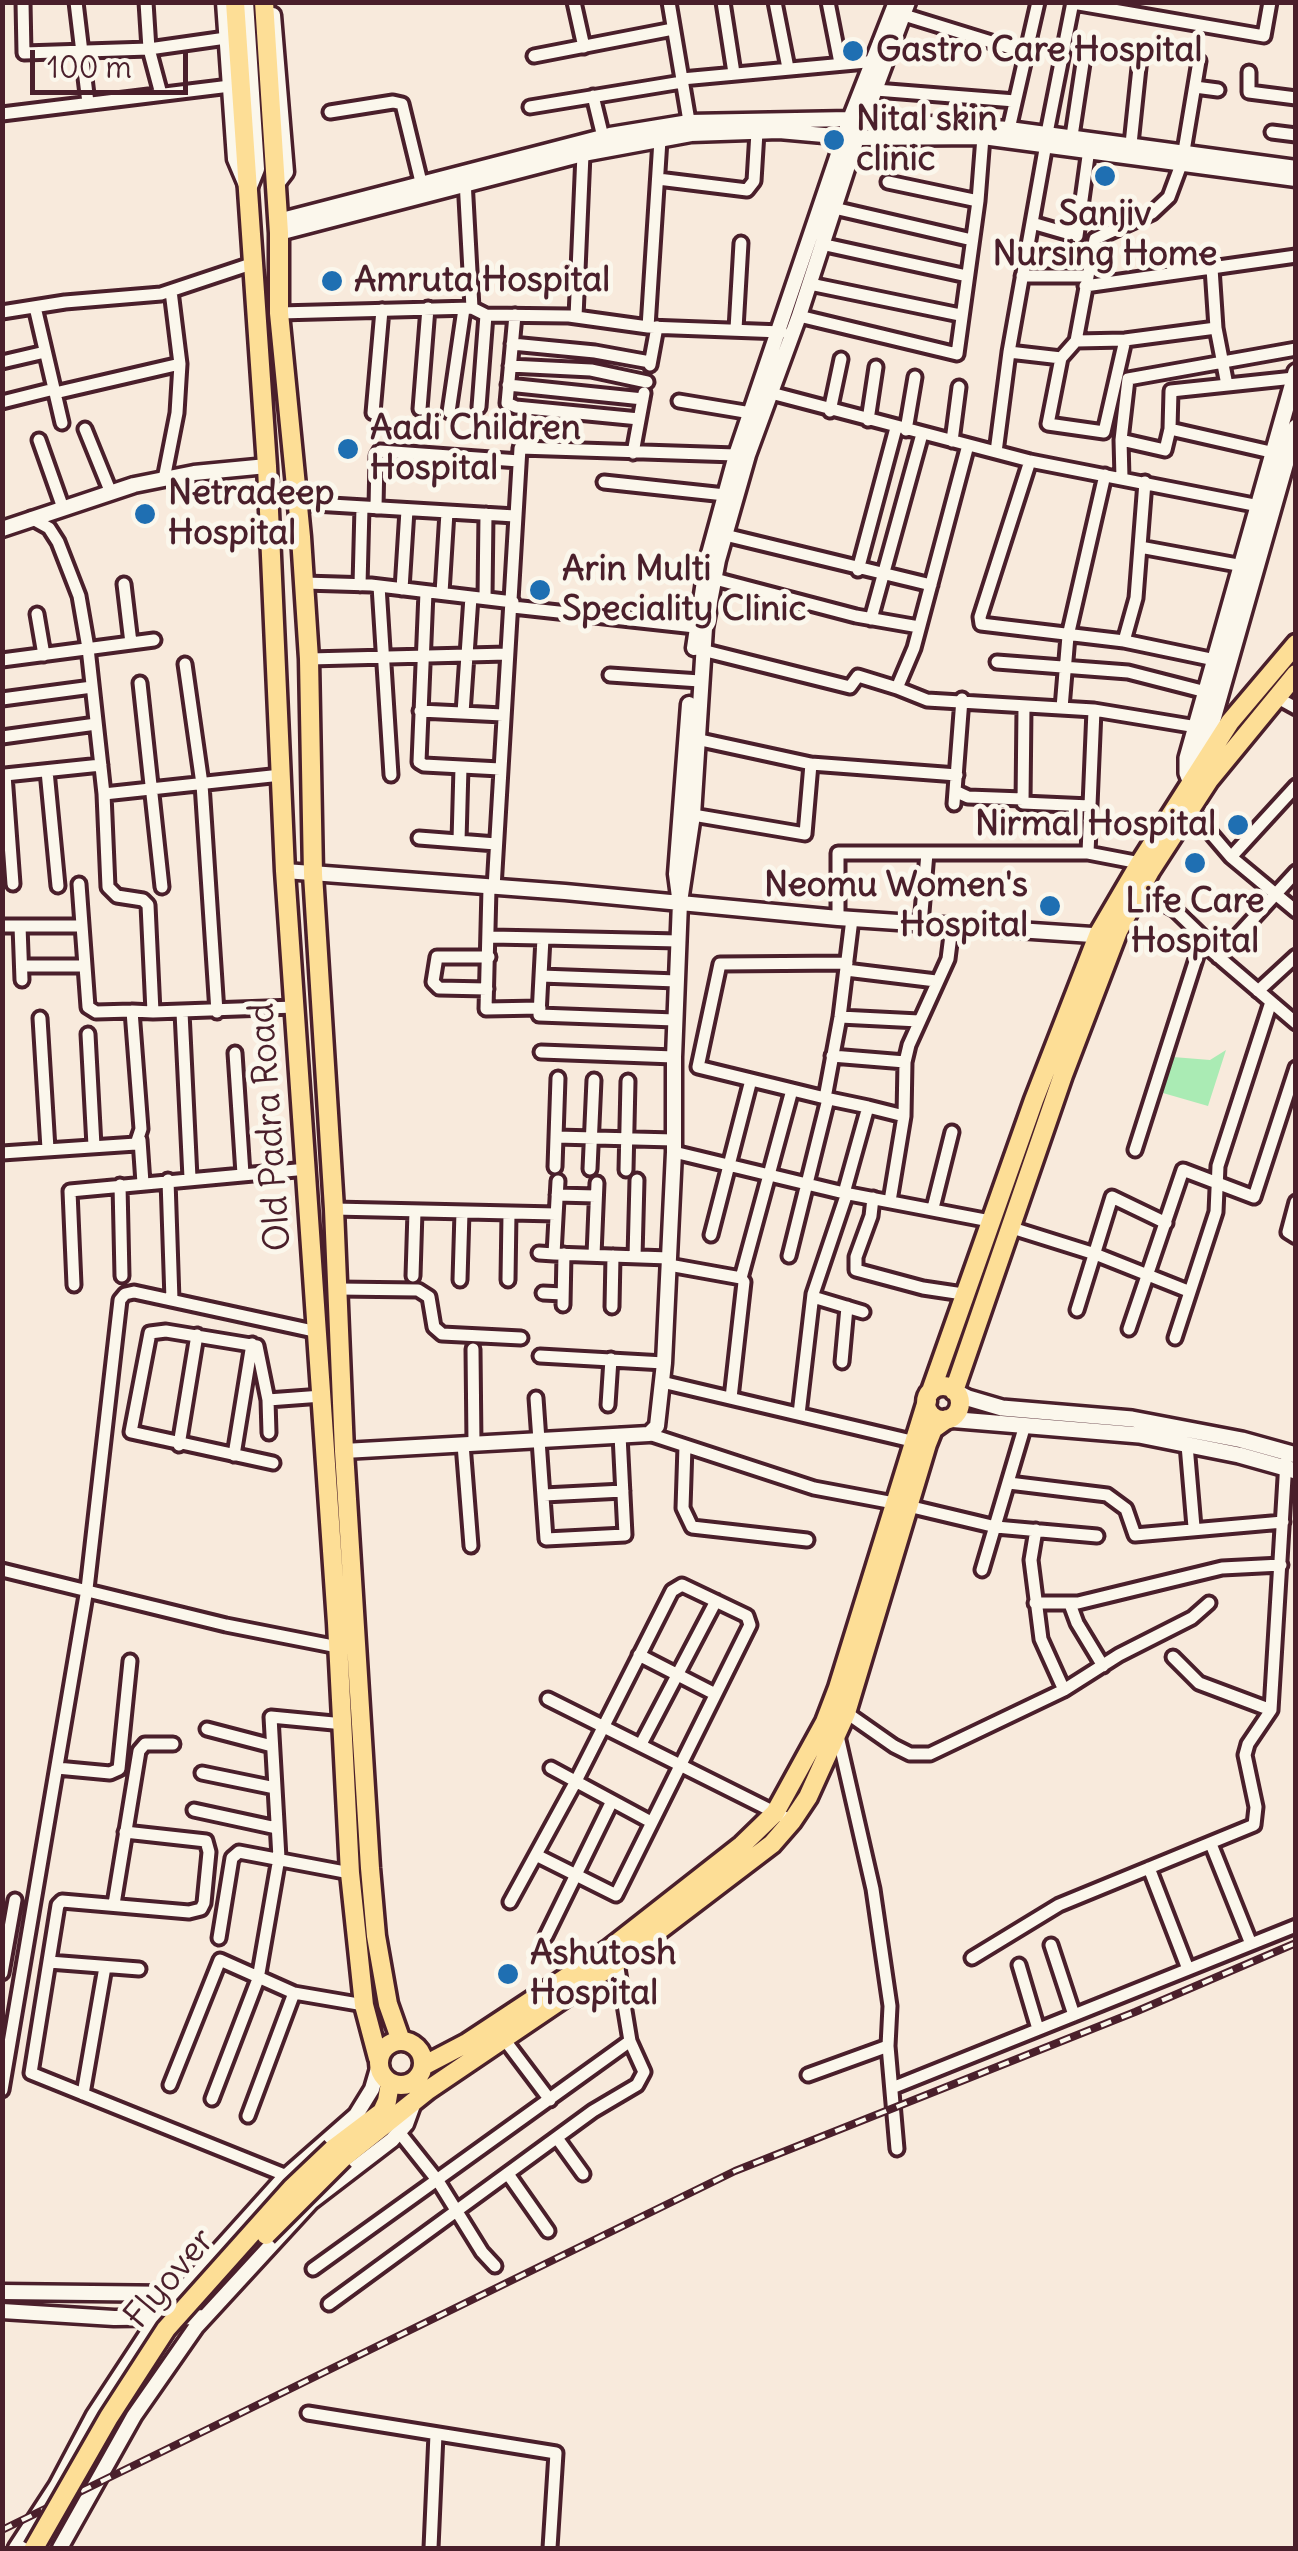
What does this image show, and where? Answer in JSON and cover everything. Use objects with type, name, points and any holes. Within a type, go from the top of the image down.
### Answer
[{"type":"main road","name":"Old Padra Road","points":[[235,2],[267,466],[286,871],[322,1396],[376,1936],[388,2004],[401,2041]]},
{"type":"main road","name":"Old Padra Road","points":[[264,2],[279,227],[279,314],[304,584],[313,874],[338,1289],[350,1873],[364,2005],[378,2061]]},
{"type":"main road","points":[[1198,788],[1187,758],[1295,375]]},
{"type":"main road","points":[[1198,788],[1207,733],[1290,474],[1296,427]]},
{"type":"main road","points":[[452,2074],[433,2074],[422,2068],[415,2046],[401,2041],[387,2046],[378,2061],[390,2083],[411,2083],[422,2068],[467,2044],[608,1950],[784,1817],[835,1716],[920,1442],[929,1396],[964,1294],[1107,936],[1134,886],[1198,788],[1230,722],[1296,644]]},
{"type":"main road","points":[[1134,886],[1140,863],[1198,788],[1296,674]]},
{"type":"main road","points":[[920,1442],[960,1406],[954,1391],[1107,936]]},
{"type":"main road","points":[[929,1396],[941,1386],[1002,1408],[1132,1419],[1242,1440],[1291,1462]]},
{"type":"main road","points":[[929,1396],[932,1415],[946,1419],[1139,1436],[1291,1462]]},
{"type":"main road","name":"Flyover","points":[[34,2548],[109,2417],[166,2328],[292,2188],[333,2149],[414,2102],[617,1962],[772,1844],[784,1817]]},
{"type":"main road","name":"Flyover","points":[[48,2548],[118,2423],[172,2340],[302,2196],[375,2125],[387,2101],[390,2083]]},
{"type":"street","points":[[23,2],[24,54],[149,49],[226,38]]},
{"type":"street","points":[[76,2],[88,103]]},
{"type":"street","points":[[146,2],[149,49],[161,94]]},
{"type":"street","points":[[224,2],[235,159],[248,190]]},
{"type":"street","points":[[249,2],[267,164],[276,186]]},
{"type":"street","points":[[248,190],[257,169],[249,2]]},
{"type":"street","points":[[272,2],[286,172],[276,186]]},
{"type":"street","points":[[574,2],[584,47]]},
{"type":"street","points":[[669,2],[690,128]]},
{"type":"street","points":[[723,2],[734,74]]},
{"type":"street","points":[[775,2],[788,68]]},
{"type":"street","points":[[828,2],[840,63]]},
{"type":"street","points":[[1009,129],[1038,2]]},
{"type":"street","points":[[996,452],[1022,276],[1073,3],[1264,36],[1270,2]]},
{"type":"street","points":[[680,902],[676,874],[696,680],[725,535],[786,332],[851,138],[903,7],[1027,52]]},
{"type":"street","points":[[534,56],[673,29]]},
{"type":"street","points":[[1072,136],[1084,50]]},
{"type":"street","points":[[1131,144],[1140,58]]},
{"type":"street","points":[[530,106],[682,80],[881,61]]},
{"type":"street","points":[[858,120],[876,90],[881,61]]},
{"type":"street","points":[[1125,340],[1104,432],[1048,424],[1061,358],[1076,341],[1095,239],[1152,213],[1168,197],[1184,156],[1199,61]]},
{"type":"street","points":[[1249,72],[1249,92],[1296,98]]},
{"type":"street","points":[[2,114],[230,86]]},
{"type":"street","points":[[1195,87],[1218,90]]},
{"type":"street","points":[[876,90],[1016,101]]},
{"type":"street","points":[[593,96],[602,137]]},
{"type":"street","points":[[330,112],[402,104],[421,182]]},
{"type":"street","points":[[279,227],[602,137],[690,128],[858,120],[1009,129],[1089,149],[1296,168]]},
{"type":"street","points":[[279,227],[421,182],[465,178],[660,140],[690,128],[851,138],[1072,136],[1131,144],[1296,179]]},
{"type":"street","points":[[658,180],[747,190],[754,181],[757,132]]},
{"type":"street","points":[[1272,132],[1296,135]]},
{"type":"street","points":[[799,316],[956,354],[984,137]]},
{"type":"street","points":[[649,1434],[657,1426],[664,1363],[680,902],[693,815],[696,627],[707,561],[736,455],[786,332],[799,316],[834,208],[851,138]]},
{"type":"street","points":[[633,453],[650,362],[660,140]]},
{"type":"street","points":[[1032,223],[1077,236],[1089,149]]},
{"type":"street","points":[[576,317],[583,154]]},
{"type":"street","points":[[449,412],[468,308],[465,178]]},
{"type":"street","points":[[888,182],[978,201]]},
{"type":"street","points":[[834,208],[972,240]]},
{"type":"street","points":[[736,329],[741,244]]},
{"type":"street","points":[[822,244],[967,276]]},
{"type":"street","points":[[1022,276],[1086,281],[1296,256]]},
{"type":"street","points":[[2,312],[171,291],[254,263]]},
{"type":"street","points":[[1212,268],[1216,328],[1227,385]]},
{"type":"street","points":[[810,284],[960,315]]},
{"type":"street","points":[[164,479],[177,413],[180,364],[171,291]]},
{"type":"street","points":[[35,307],[62,422]]},
{"type":"street","points":[[420,408],[428,308]]},
{"type":"street","points":[[279,314],[468,308],[486,315],[576,317],[653,327],[786,332]]},
{"type":"street","points":[[374,413],[382,310]]},
{"type":"street","points":[[479,408],[486,315]]},
{"type":"street","points":[[516,315],[506,399],[511,406],[639,418]]},
{"type":"street","points":[[1076,341],[1125,340],[1216,328]]},
{"type":"street","points":[[512,344],[650,362]]},
{"type":"street","points":[[1122,478],[1120,440],[1128,379],[1296,349]]},
{"type":"street","points":[[2,362],[45,352]]},
{"type":"street","points":[[1009,352],[1061,358]]},
{"type":"street","points":[[830,411],[841,359]]},
{"type":"street","points":[[2,402],[180,364]]},
{"type":"street","points":[[510,366],[591,370],[646,382]]},
{"type":"street","points":[[868,420],[876,367]]},
{"type":"street","points":[[1120,440],[1165,450],[1171,392],[1295,375]]},
{"type":"street","points":[[858,570],[915,376]]},
{"type":"street","points":[[508,385],[643,399]]},
{"type":"street","points":[[952,442],[959,387]]},
{"type":"street","points":[[770,393],[968,446],[1259,506]]},
{"type":"street","points":[[679,401],[752,413]]},
{"type":"street","points":[[85,429],[111,492]]},
{"type":"street","points":[[1170,429],[1275,453]]},
{"type":"street","points":[[871,618],[922,434]]},
{"type":"street","points":[[39,440],[63,508]]},
{"type":"street","points":[[898,688],[919,627],[968,446]]},
{"type":"street","points":[[540,1008],[486,1008],[520,448],[736,455]]},
{"type":"street","points":[[360,585],[376,456],[380,451],[519,461]]},
{"type":"street","points":[[1030,460],[981,624],[1124,641],[1215,660]]},
{"type":"street","points":[[2,528],[164,479],[267,466]]},
{"type":"street","points":[[1062,708],[1068,636],[1104,474]]},
{"type":"street","points":[[604,482],[725,494]]},
{"type":"street","points":[[1124,641],[1136,598],[1144,482]]},
{"type":"street","points":[[298,503],[515,516]]},
{"type":"street","points":[[402,589],[407,510]]},
{"type":"street","points":[[442,594],[447,512]]},
{"type":"street","points":[[463,713],[466,655],[478,597],[486,514]]},
{"type":"street","points":[[31,518],[49,528],[58,542],[79,596],[104,794],[108,887],[117,896],[148,904],[153,1012]]},
{"type":"street","points":[[725,535],[931,585]]},
{"type":"street","points":[[1140,547],[1243,566]]},
{"type":"street","points":[[715,579],[919,627]]},
{"type":"street","points":[[124,584],[131,643]]},
{"type":"street","points":[[304,584],[378,586],[696,627]]},
{"type":"street","points":[[378,586],[390,775]]},
{"type":"street","points":[[426,592],[420,764],[500,769]]},
{"type":"street","points":[[37,614],[44,654]]},
{"type":"street","points":[[2,660],[154,640]]},
{"type":"street","points":[[702,650],[850,687],[858,676],[927,700],[962,699],[1094,710],[1197,727]]},
{"type":"street","points":[[308,660],[507,654]]},
{"type":"street","points":[[996,662],[1128,672],[1206,692]]},
{"type":"street","points":[[184,664],[202,784],[217,1012]]},
{"type":"street","points":[[610,675],[696,680]]},
{"type":"street","points":[[140,684],[162,887]]},
{"type":"street","points":[[2,699],[92,687]]},
{"type":"street","points":[[1276,697],[1296,708]]},
{"type":"street","points":[[962,699],[954,798],[1023,799]]},
{"type":"street","points":[[1024,707],[1023,802],[1090,806]]},
{"type":"street","points":[[1088,853],[1094,710]]},
{"type":"street","points":[[420,711],[503,715]]},
{"type":"street","points":[[2,737],[96,724]]},
{"type":"street","points":[[696,739],[776,753],[811,764],[956,775]]},
{"type":"street","points":[[693,815],[805,834],[811,764]]},
{"type":"street","points":[[13,884],[5,774],[101,765]]},
{"type":"street","points":[[459,841],[461,767]]},
{"type":"street","points":[[46,771],[58,886]]},
{"type":"street","points":[[104,794],[281,775]]},
{"type":"street","points":[[1230,857],[1296,786]]},
{"type":"street","points":[[1198,788],[1230,857],[1296,910]]},
{"type":"street","points":[[419,838],[496,844]]},
{"type":"street","points":[[789,1256],[827,1099],[847,967],[838,853],[1088,853],[1140,863]]},
{"type":"street","points":[[921,924],[926,853]]},
{"type":"street","points":[[286,871],[952,927],[1107,936]]},
{"type":"street","points":[[1218,957],[1296,872]]},
{"type":"street","points":[[79,884],[91,1011],[217,1012],[295,1007]]},
{"type":"street","points":[[1134,886],[1174,910],[1203,937],[1207,948],[1296,1023]]},
{"type":"street","points":[[2,926],[82,926]]},
{"type":"street","points":[[20,926],[22,973],[85,966]]},
{"type":"street","points":[[890,1201],[904,1116],[905,1062],[948,959],[952,927]]},
{"type":"street","points":[[490,936],[679,941]]},
{"type":"street","points":[[1135,1150],[1203,937]]},
{"type":"street","points":[[542,938],[539,1015],[675,1020]]},
{"type":"street","points":[[1258,991],[1296,956]]},
{"type":"street","points":[[487,989],[440,988],[434,982],[437,957],[489,957]]},
{"type":"street","points":[[904,1116],[698,1066],[720,964],[847,967],[936,981]]},
{"type":"street","points":[[541,976],[677,981]]},
{"type":"street","points":[[1175,1338],[1216,1212],[1218,1166],[1271,1002]]},
{"type":"street","points":[[132,1011],[143,1183]]},
{"type":"street","points":[[182,1012],[190,1178]]},
{"type":"street","points":[[840,1017],[919,1021]]},
{"type":"street","points":[[40,1018],[48,1149]]},
{"type":"street","points":[[88,1034],[94,1146]]},
{"type":"street","points":[[541,1052],[674,1057]]},
{"type":"street","points":[[235,1053],[243,1174]]},
{"type":"street","points":[[832,1056],[905,1062]]},
{"type":"street","points":[[1130,1329],[1184,1170],[1254,1197],[1296,1068]]},
{"type":"street","points":[[542,1293],[563,1300],[556,1214],[558,1078]]},
{"type":"street","points":[[590,1169],[594,1080]]},
{"type":"street","points":[[711,1236],[752,1080]]},
{"type":"street","points":[[626,1170],[628,1081]]},
{"type":"street","points":[[731,1398],[744,1286],[741,1278],[792,1090]]},
{"type":"street","points":[[799,1414],[812,1297],[846,1193],[868,1107]]},
{"type":"street","points":[[933,1208],[952,1132]]},
{"type":"street","points":[[556,1137],[627,1139],[674,1146],[729,1165],[808,1184],[990,1221]]},
{"type":"street","points":[[2,1142],[3,1153],[136,1144],[140,1140]]},
{"type":"street","points":[[74,1285],[70,1191],[307,1169]]},
{"type":"street","points":[[168,1180],[172,1300]]},
{"type":"street","points":[[635,1257],[637,1180]]},
{"type":"street","points":[[120,1186],[122,1276]]},
{"type":"street","points":[[558,1196],[597,1190],[594,1255]]},
{"type":"street","points":[[1078,1310],[1112,1197],[1166,1223]]},
{"type":"street","points":[[873,1198],[856,1270],[964,1294]]},
{"type":"street","points":[[1296,1202],[1288,1232],[1296,1237]]},
{"type":"street","points":[[334,1209],[556,1214]]},
{"type":"street","points":[[413,1276],[414,1211]]},
{"type":"street","points":[[460,1280],[462,1212]]},
{"type":"street","points":[[508,1280],[509,1213]]},
{"type":"street","points":[[1010,1227],[1095,1254],[1188,1291]]},
{"type":"street","points":[[539,1253],[635,1257],[741,1278]]},
{"type":"street","points":[[612,1306],[613,1256]]},
{"type":"street","points":[[338,1289],[418,1290],[429,1298],[434,1327],[442,1334],[521,1338]]},
{"type":"street","points":[[3,2088],[9,2015],[19,1994],[87,1589],[120,1300],[134,1292],[318,1332]]},
{"type":"street","points":[[812,1297],[863,1312]]},
{"type":"street","points":[[842,1362],[846,1307]]},
{"type":"street","points":[[269,1434],[260,1351],[252,1344],[166,1331],[150,1333],[131,1426],[135,1436],[273,1462]]},
{"type":"street","points":[[179,1445],[197,1335]]},
{"type":"street","points":[[234,1455],[252,1344]]},
{"type":"street","points":[[471,1546],[469,1444],[473,1349]]},
{"type":"street","points":[[540,1356],[664,1363]]},
{"type":"street","points":[[608,1405],[611,1359]]},
{"type":"street","points":[[662,1382],[920,1442]]},
{"type":"street","points":[[268,1400],[322,1396]]},
{"type":"street","points":[[536,1398],[546,1539],[625,1536],[620,1436]]},
{"type":"street","points":[[982,1570],[1025,1425]]},
{"type":"street","points":[[344,1451],[649,1434],[814,1488],[996,1527],[1097,1536]]},
{"type":"street","points":[[1187,1445],[1194,1527]]},
{"type":"street","points":[[685,1446],[684,1508],[692,1526],[807,1540]]},
{"type":"street","points":[[972,1958],[1059,1905],[1254,1825],[1256,1807],[1246,1755],[1248,1744],[1271,1710],[1283,1522],[1291,1462]]},
{"type":"street","points":[[1010,1483],[1107,1495],[1126,1509],[1135,1535],[1283,1522]]},
{"type":"street","points":[[544,1495],[623,1491]]},
{"type":"street","points":[[1036,1530],[1030,1560],[1041,1639],[1064,1690]]},
{"type":"street","points":[[1035,1603],[1070,1604],[1222,1568],[1280,1565]]},
{"type":"street","points":[[2,1570],[226,1624],[348,1648]]},
{"type":"street","points":[[510,1902],[676,1586],[682,1585],[747,1616],[750,1626],[616,1894],[536,1855]]},
{"type":"street","points":[[641,1744],[716,1602]]},
{"type":"street","points":[[1070,1604],[1103,1666]]},
{"type":"street","points":[[835,1716],[894,1746],[919,1756],[930,1754],[1064,1690],[1150,1638],[1192,1618],[1209,1604]]},
{"type":"street","points":[[639,1655],[715,1694]]},
{"type":"street","points":[[1174,1658],[1199,1682],[1271,1710]]},
{"type":"street","points":[[57,1768],[110,1773],[119,1769],[130,1660]]},
{"type":"street","points":[[548,1699],[784,1817]]},
{"type":"street","points":[[835,1716],[873,1890],[890,2006],[888,2046],[897,2149]]},
{"type":"street","points":[[212,2100],[258,1979],[279,1858],[270,1717],[344,1724]]},
{"type":"street","points":[[207,1730],[272,1746]]},
{"type":"street","points":[[114,1904],[139,1751],[145,1744],[174,1744]]},
{"type":"street","points":[[551,1768],[651,1822]]},
{"type":"street","points":[[202,1773],[275,1788]]},
{"type":"street","points":[[546,1936],[612,1802]]},
{"type":"street","points":[[194,1810],[277,1828]]},
{"type":"street","points":[[125,1832],[206,1841],[209,1852],[204,1903],[200,1909],[189,1912],[62,1901],[58,1905],[31,2073],[288,2176]]},
{"type":"street","points":[[1210,1844],[1251,1944]]},
{"type":"street","points":[[219,1938],[236,1853],[242,1851],[350,1873]]},
{"type":"street","points":[[1150,1868],[1188,1969]]},
{"type":"street","points":[[2,1972],[9,1898],[34,1905]]},
{"type":"street","points":[[892,2088],[1296,1926]]},
{"type":"street","points":[[1051,1945],[1074,2015]]},
{"type":"street","points":[[170,2085],[220,1960],[294,1993],[364,2005]]},
{"type":"street","points":[[48,1962],[139,1970]]},
{"type":"street","points":[[329,2304],[642,2079],[644,2072],[630,2041],[617,1962]]},
{"type":"street","points":[[1019,1965],[1038,2029]]},
{"type":"street","points":[[82,2094],[105,1966]]},
{"type":"street","points":[[2,1992],[19,1994]]},
{"type":"street","points":[[248,2116],[294,1993]]},
{"type":"street","points":[[504,2039],[550,2100]]},
{"type":"street","points":[[313,2269],[630,2041]]},
{"type":"street","points":[[808,2075],[888,2046]]},
{"type":"street","points":[[16,2548],[57,2485],[94,2415],[157,2319],[288,2176],[356,2116],[366,2103],[378,2061]]},
{"type":"street","points":[[60,2548],[134,2416],[205,2317],[311,2202],[399,2132],[414,2102]]},
{"type":"street","points":[[399,2132],[495,2266]]},
{"type":"street","points":[[557,2138],[583,2174]]},
{"type":"street","points":[[508,2174],[548,2230]]},
{"type":"street","points":[[2,2292],[181,2294]]},
{"type":"street","points":[[2,2311],[114,2318],[205,2317]]},
{"type":"street","points":[[308,2413],[556,2453],[550,2548]]},
{"type":"street","points":[[430,2548],[436,2434]]},
{"type":"green space","points":[[1226,1050],[1208,1106],[1163,1093],[1173,1057],[1210,1060]]},
{"type":"railway","points":[[2,2530],[735,2171],[1135,2012],[1296,1943]]},
{"type":"place","name":"Gastro Care Hospital","points":[[853,51]]},
{"type":"place","name":"Nital skin clinic","points":[[834,140]]},
{"type":"place","name":"Sanjiv Nursing Home","points":[[1105,176]]},
{"type":"place","name":"Amruta Hospital","points":[[332,281]]},
{"type":"place","name":"Aadi Children Hospital","points":[[348,449]]},
{"type":"place","name":"Netradeep Hospital","points":[[145,514]]},
{"type":"place","name":"Arin Multi Speciality Clinic","points":[[540,590]]},
{"type":"place","name":"Nirmal Hospital","points":[[1238,825]]},
{"type":"place","name":"Life Care Hospital","points":[[1195,863]]},
{"type":"place","name":"Neomu Women's Hospital","points":[[1050,906]]},
{"type":"place","name":"Ashutosh Hospital","points":[[508,1974]]}]
